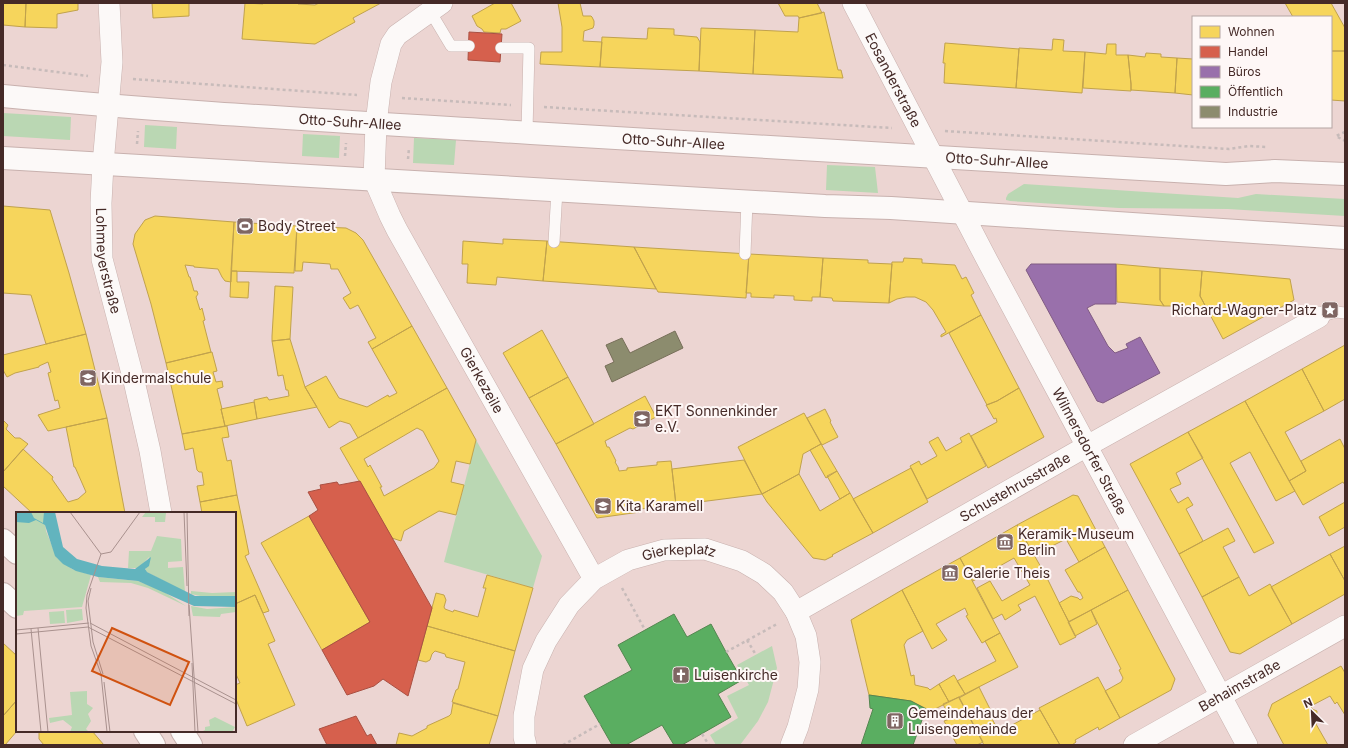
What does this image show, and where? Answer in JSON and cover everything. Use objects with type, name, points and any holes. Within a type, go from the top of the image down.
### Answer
[{"type":"main road","name":"Otto-Suhr-Allee","points":[[3,96],[108,106],[376,124],[933,157],[1226,174],[1275,171],[1345,174]]},
{"type":"main road","points":[[3,158],[962,213],[1345,238]]},
{"type":"main road","points":[[3,540],[16,552]]},
{"type":"main road","points":[[3,594],[16,606]]},
{"type":"main road","points":[[146,732],[154,745]]},
{"type":"main road","points":[[183,732],[191,745]]},
{"type":"street","name":"Lohmeyerstraße","points":[[109,3],[112,62],[101,203],[102,259],[134,381],[150,451],[161,512]]},
{"type":"street","name":"Eosanderstraße","points":[[853,3],[933,157]]},
{"type":"street","points":[[374,179],[376,124],[381,82],[391,44],[397,35],[436,7]]},
{"type":"street","name":"Wilmersdorfer Straße","points":[[933,157],[1247,745]]},
{"type":"street","name":"Gierkezeile","points":[[374,179],[397,230],[603,574]]},
{"type":"street","name":"Schustehrusstraße","points":[[796,612],[1087,446],[1319,317]]},
{"type":"street","name":"Gierkeplatz","points":[[526,745],[524,738],[524,716],[533,669],[546,641],[569,606],[603,574],[628,560],[664,550],[705,549],[742,561],[764,574],[783,592],[796,612],[806,636],[810,662],[808,689],[798,727],[791,745]]},
{"type":"street","name":"Behaimstraße","points":[[1134,745],[1345,626]]},
{"type":"lane","points":[[436,7],[451,46],[469,46]]},
{"type":"lane","points":[[501,48],[529,48],[527,132]]},
{"type":"lane","points":[[554,242],[557,190]]},
{"type":"lane","points":[[745,254],[747,201]]},
{"type":"lane","points":[[1319,317],[1336,312],[1345,313]]},
{"type":"path","points":[[3,65],[93,76]]},
{"type":"path","points":[[130,79],[364,95]]},
{"type":"path","points":[[396,97],[866,127]]},
{"type":"path","points":[[137,146],[138,126]]},
{"type":"path","points":[[1345,132],[1336,136],[1345,141]]},
{"type":"path","points":[[990,134],[1229,149]]},
{"type":"path","points":[[603,574],[645,630]]},
{"type":"path","points":[[726,652],[796,612]]},
{"type":"path","points":[[747,640],[756,655]]},
{"type":"path","points":[[564,745],[600,724]]},
{"type":"path","points":[[702,734],[709,745]]},
{"type":"green space","points":[[3,113],[71,117],[70,140],[3,136]]},
{"type":"green space","points":[[145,125],[177,127],[176,149],[144,147]]},
{"type":"green space","points":[[303,134],[340,136],[339,158],[302,156]]},
{"type":"green space","points":[[414,138],[456,140],[454,165],[413,163]]},
{"type":"green space","points":[[827,165],[875,167],[878,193],[826,190]]},
{"type":"green space","points":[[1024,184],[1238,198],[1256,194],[1345,199],[1345,216],[1228,209],[1119,208],[1006,200],[1008,194]]},
{"type":"green space","points":[[476,440],[542,556],[533,588],[444,562]]},
{"type":"green space","points":[[772,646],[777,668],[768,702],[758,721],[740,745],[716,745],[710,735],[738,718],[727,696],[749,685],[737,665]]},
{"type":"building: Wohnen","points":[[3,3],[26,3],[25,27],[3,25]]},
{"type":"building: Wohnen","points":[[26,3],[78,3],[78,10],[57,14],[57,28],[25,27]]},
{"type":"building: Wohnen","points":[[152,3],[189,3],[189,16],[153,18]]},
{"type":"building: Wohnen","points":[[245,3],[299,3],[298,4],[315,5],[319,3],[381,3],[353,18],[355,22],[315,44],[242,39]]},
{"type":"building: Wohnen","points":[[495,3],[511,3],[521,21],[506,29],[501,29],[500,33],[484,32],[477,26],[472,16]]},
{"type":"building: Wohnen","points":[[558,3],[580,3],[583,16],[592,17],[594,21],[593,28],[584,31],[583,41],[602,42],[600,67],[540,64],[541,52],[562,52],[562,27]]},
{"type":"building: Wohnen","points":[[778,3],[817,3],[822,13],[799,18],[798,16],[785,16]]},
{"type":"building: Wohnen","points":[[1285,3],[1331,3],[1345,28],[1345,51],[1332,51],[1332,16],[1292,16]]},
{"type":"building: Wohnen","points":[[824,12],[838,70],[841,70],[843,78],[753,74],[755,30],[798,32],[799,18]]},
{"type":"building: Wohnen","points":[[648,28],[674,29],[674,35],[697,37],[700,42],[699,71],[600,67],[602,37],[647,39]]},
{"type":"building: Wohnen","points":[[701,28],[755,30],[753,74],[699,71]]},
{"type":"building: Wohnen","points":[[1053,39],[1064,40],[1063,51],[1085,52],[1082,93],[1016,88],[1019,48],[1052,50]]},
{"type":"building: Wohnen","points":[[945,43],[1019,49],[1016,88],[944,83],[945,63],[943,63]]},
{"type":"building: Wohnen","points":[[1107,44],[1116,44],[1116,55],[1128,55],[1131,91],[1083,88],[1085,52],[1106,54]]},
{"type":"building: Wohnen","points":[[1332,51],[1345,51],[1345,101],[1332,100]]},
{"type":"building: Wohnen","points":[[1146,53],[1161,54],[1161,57],[1177,58],[1175,93],[1131,90],[1128,55],[1145,57]]},
{"type":"building: Wohnen","points":[[1177,58],[1192,59],[1192,95],[1175,93]]},
{"type":"building: Wohnen","points":[[3,206],[50,210],[86,334],[46,344],[31,295],[3,293]]},
{"type":"building: Wohnen","points":[[155,216],[234,222],[231,282],[225,281],[218,269],[185,265],[194,291],[197,291],[198,294],[196,297],[200,310],[202,308],[205,320],[203,321],[211,352],[166,363],[151,304],[133,244],[135,234],[145,220]]},
{"type":"building: Wohnen","points":[[234,222],[297,226],[294,273],[231,271]]},
{"type":"building: Wohnen","points":[[297,226],[346,228],[356,233],[363,240],[412,326],[372,349],[368,342],[376,338],[358,305],[350,309],[343,298],[351,293],[338,269],[331,269],[330,264],[303,262],[302,271],[295,271]]},
{"type":"building: Wohnen","points":[[503,239],[547,241],[543,281],[497,277],[496,285],[467,283],[468,264],[462,264],[463,241],[503,244]]},
{"type":"building: Wohnen","points":[[547,241],[634,247],[656,289],[543,281]]},
{"type":"building: Wohnen","points":[[634,247],[749,254],[746,298],[658,292]]},
{"type":"building: Wohnen","points":[[749,254],[823,258],[820,297],[812,297],[812,301],[794,300],[794,296],[774,295],[774,298],[751,297],[751,293],[746,293]]},
{"type":"building: Wohnen","points":[[823,258],[868,260],[868,263],[892,264],[889,303],[833,301],[832,298],[820,297]]},
{"type":"building: Wohnen","points":[[904,258],[922,259],[922,263],[955,265],[962,279],[966,277],[974,293],[971,295],[981,315],[941,337],[941,335],[946,332],[933,310],[926,302],[915,297],[906,297],[889,303],[892,262],[903,262]]},
{"type":"building: Wohnen","points":[[1116,264],[1160,268],[1160,300],[1164,306],[1117,302]]},
{"type":"building: Wohnen","points":[[1160,268],[1202,271],[1200,296],[1207,309],[1188,307],[1185,311],[1180,312],[1176,311],[1173,306],[1164,306],[1160,300]]},
{"type":"building: Wohnen","points":[[231,271],[237,271],[237,282],[249,282],[248,298],[230,297]]},
{"type":"building: Wohnen","points":[[1202,271],[1290,279],[1294,300],[1223,339],[1200,296]]},
{"type":"building: Wohnen","points":[[275,286],[293,287],[290,339],[272,341],[272,336]]},
{"type":"building: Wohnen","points":[[981,315],[1019,388],[987,405],[949,333]]},
{"type":"building: Wohnen","points":[[412,326],[447,388],[358,438],[350,424],[340,421],[329,428],[305,387],[326,376],[339,398],[367,407],[388,395],[389,397],[397,393],[372,349]]},
{"type":"building: Wohnen","points":[[542,330],[568,377],[529,398],[503,353]]},
{"type":"building: Wohnen","points":[[86,334],[107,418],[48,431],[38,415],[60,408],[58,400],[55,401],[48,373],[51,372],[48,362],[39,367],[15,373],[7,377],[3,370],[3,355]]},
{"type":"building: Wohnen","points":[[290,339],[305,387],[317,407],[257,419],[254,400],[267,397],[269,400],[289,396],[288,390],[286,390],[283,375],[278,376],[272,341]]},
{"type":"building: Wohnen","points":[[1345,345],[1345,399],[1324,411],[1302,369]]},
{"type":"building: Wohnen","points":[[212,352],[217,371],[213,372],[216,382],[222,381],[223,387],[217,389],[225,426],[182,434],[166,363]]},
{"type":"building: Wohnen","points":[[1302,369],[1324,411],[1285,432],[1306,471],[1289,481],[1245,401]]},
{"type":"building: Wohnen","points":[[568,377],[594,424],[556,444],[529,398]]},
{"type":"building: Wohnen","points":[[447,388],[476,440],[470,464],[456,461],[451,482],[464,485],[456,515],[439,511],[404,531],[401,541],[392,538],[340,448]],"holes":[[[417,428],[423,431],[439,461],[434,468],[384,496],[380,487],[382,487],[370,465],[368,467],[364,459]]]},
{"type":"building: Wohnen","points":[[1019,388],[1044,437],[988,468],[971,436],[997,422],[996,418],[994,419],[986,405],[997,401]]},
{"type":"building: Wohnen","points":[[645,396],[656,417],[605,441],[616,461],[615,462],[619,471],[627,470],[627,468],[657,465],[657,462],[671,461],[676,505],[640,509],[640,512],[597,518],[556,444]]},
{"type":"building: Wohnen","points":[[1245,401],[1295,491],[1276,501],[1250,452],[1230,463],[1274,543],[1254,553],[1188,432]]},
{"type":"building: Wohnen","points":[[254,402],[257,419],[225,426],[221,409]]},
{"type":"building: Wohnen","points":[[825,409],[838,437],[822,445],[807,418]]},
{"type":"building: Wohnen","points":[[804,413],[821,444],[803,454],[799,474],[762,494],[738,447]]},
{"type":"building: Wohnen","points":[[107,418],[125,512],[31,512],[3,486],[3,472],[23,449],[53,477],[52,479],[68,502],[78,499],[86,492],[74,467],[66,427]]},
{"type":"building: Wohnen","points":[[3,420],[8,425],[6,429],[15,438],[20,438],[28,444],[3,472]]},
{"type":"building: Wohnen","points":[[227,426],[229,437],[222,438],[227,461],[231,460],[237,495],[200,502],[197,486],[204,485],[202,472],[197,470],[193,448],[185,450],[182,434]]},
{"type":"building: Wohnen","points":[[1188,432],[1203,458],[1176,473],[1181,484],[1170,489],[1178,503],[1188,497],[1193,505],[1186,509],[1203,541],[1179,554],[1130,464]]},
{"type":"building: Wohnen","points":[[969,433],[986,466],[927,499],[910,466],[919,461],[921,465],[937,456],[929,442],[938,437],[946,451],[962,442],[960,438]]},
{"type":"building: Wohnen","points":[[1340,439],[1345,449],[1345,485],[1343,482],[1303,505],[1289,481],[1306,471],[1301,461]]},
{"type":"building: Wohnen","points":[[821,444],[837,471],[826,478],[810,450]]},
{"type":"building: Wohnen","points":[[744,460],[762,494],[676,505],[672,469]]},
{"type":"building: Wohnen","points":[[911,468],[928,502],[873,533],[853,499]]},
{"type":"building: Wohnen","points":[[837,471],[850,493],[840,499],[827,476]]},
{"type":"building: Wohnen","points":[[799,474],[820,511],[850,493],[873,533],[825,560],[813,558],[762,494]]},
{"type":"building: Wohnen","points":[[237,495],[249,554],[245,556],[269,611],[263,613],[255,595],[236,604],[236,512],[202,512],[200,502]]},
{"type":"building: Wohnen","points":[[1073,495],[1078,496],[1105,547],[1079,562],[1066,539],[1034,555],[1017,525]]},
{"type":"building: Wohnen","points":[[1345,502],[1345,527],[1329,536],[1319,517]]},
{"type":"building: Wohnen","points":[[309,516],[370,622],[322,650],[261,543]]},
{"type":"building: Wohnen","points":[[1017,525],[1046,576],[1076,637],[1060,645],[1035,596],[1018,605],[1021,610],[1005,620],[1002,614],[993,619],[977,588],[990,581],[1002,601],[1030,585],[1014,558],[973,581],[960,558]]},
{"type":"building: Wohnen","points":[[1228,528],[1235,541],[1223,547],[1239,577],[1202,597],[1179,554]]},
{"type":"building: Wohnen","points":[[1345,546],[1345,581],[1330,554]]},
{"type":"building: Wohnen","points":[[1105,547],[1128,590],[1069,622],[1059,603],[1071,596],[1080,600],[1083,598],[1065,570]]},
{"type":"building: Wohnen","points":[[1330,554],[1345,581],[1345,594],[1292,624],[1271,587]]},
{"type":"building: Wohnen","points":[[960,558],[1000,633],[982,643],[966,616],[968,615],[965,608],[936,624],[947,640],[932,649],[902,590]]},
{"type":"building: Wohnen","points":[[487,575],[533,588],[515,651],[427,626],[436,593],[444,595],[446,600],[444,607],[445,609],[478,617],[486,588],[483,588]]},
{"type":"building: Wohnen","points":[[1239,577],[1249,596],[1270,584],[1292,624],[1240,654],[1230,652],[1202,597]]},
{"type":"building: Wohnen","points":[[902,590],[923,631],[907,640],[904,645],[911,676],[914,675],[915,685],[928,688],[930,690],[939,684],[949,702],[931,711],[911,701],[869,695],[851,620]]},
{"type":"building: Wohnen","points":[[1128,590],[1175,679],[1171,690],[1120,718],[1105,691],[1121,682],[1123,678],[1119,670],[1121,669],[1091,610]]},
{"type":"building: Wohnen","points":[[255,595],[275,641],[268,644],[295,705],[247,726],[236,699],[236,685],[240,683],[236,674],[236,604]]},
{"type":"building: Wohnen","points":[[1091,610],[1097,624],[1075,636],[1068,622]]},
{"type":"building: Wohnen","points":[[427,626],[515,651],[498,716],[452,702],[456,690],[458,689],[465,662],[446,657],[445,654],[435,651],[430,660],[426,662],[418,660]]},
{"type":"building: Wohnen","points":[[1000,633],[1018,667],[965,694],[957,681],[996,661],[985,641]]},
{"type":"building: Wohnen","points":[[3,643],[16,655],[16,701],[3,716]]},
{"type":"building: Wohnen","points":[[1341,666],[1345,673],[1345,715],[1337,702],[1335,704],[1330,696],[1311,706],[1312,709],[1317,711],[1316,724],[1328,745],[1284,745],[1268,715],[1272,704]]},
{"type":"building: Wohnen","points":[[954,675],[965,694],[949,702],[939,684]]},
{"type":"building: Wohnen","points":[[1098,677],[1120,718],[1099,730],[1098,727],[1075,740],[1076,742],[1072,745],[1060,745],[1039,708]]},
{"type":"building: Wohnen","points":[[979,687],[991,711],[989,713],[999,732],[1040,710],[1060,745],[984,745],[959,698]]},
{"type":"building: Wohnen","points":[[959,697],[983,742],[977,745],[957,745],[944,721],[950,719],[943,704]]},
{"type":"building: Wohnen","points":[[16,701],[16,732],[5,745],[3,745],[3,716]]},
{"type":"building: Wohnen","points":[[453,703],[498,716],[489,745],[396,745],[399,733],[412,736],[427,728],[427,726],[449,716],[451,714]]},
{"type":"building: Wohnen","points":[[38,732],[93,732],[104,745],[44,745],[39,739]]},
{"type":"building: Handel","points":[[469,32],[502,34],[500,62],[468,60]]},
{"type":"building: Handel","points":[[360,481],[432,608],[408,696],[383,679],[374,686],[347,695],[322,650],[370,622],[309,516],[318,510],[308,492],[321,489],[320,485],[337,482],[339,485]]},
{"type":"building: Handel","points":[[356,716],[367,736],[371,734],[377,745],[327,745],[319,729]]},
{"type":"building: Büros","points":[[1031,264],[1116,264],[1116,304],[1095,304],[1087,308],[1108,346],[1115,353],[1128,348],[1126,344],[1140,337],[1160,373],[1103,403],[1097,401],[1026,270]]},
{"type":"building: Öffentlich","name":"Luisenkirche","points":[[674,614],[687,637],[711,624],[742,680],[718,694],[731,717],[682,745],[674,745],[662,725],[626,745],[612,745],[584,696],[632,670],[618,645]]},
{"type":"building: Öffentlich","name":"Gemeindehaus der Luisengemeinde","points":[[869,695],[911,701],[926,709],[913,745],[861,745],[873,709],[870,708]]},
{"type":"building: Industrie","points":[[675,331],[683,348],[612,382],[605,366],[614,362],[606,345],[622,338],[630,353]]},
{"type":"place","name":"Body Street","points":[[245,226]]},
{"type":"place","name":"Richard-Wagner-Platz","points":[[1330,310]]},
{"type":"place","name":"Kindermalschule","points":[[88,378]]},
{"type":"place","name":"EKT Sonnenkinder e.V.","points":[[642,419]]},
{"type":"place","name":"Kita Karamell","points":[[603,506]]},
{"type":"place","name":"Keramik-Museum Berlin","points":[[1005,542]]},
{"type":"place","name":"Galerie Theis","points":[[950,573]]},
{"type":"place","name":"Luisenkirche","points":[[681,675]]},
{"type":"place","name":"Gemeindehaus der Luisengemeinde","points":[[895,721]]}]
